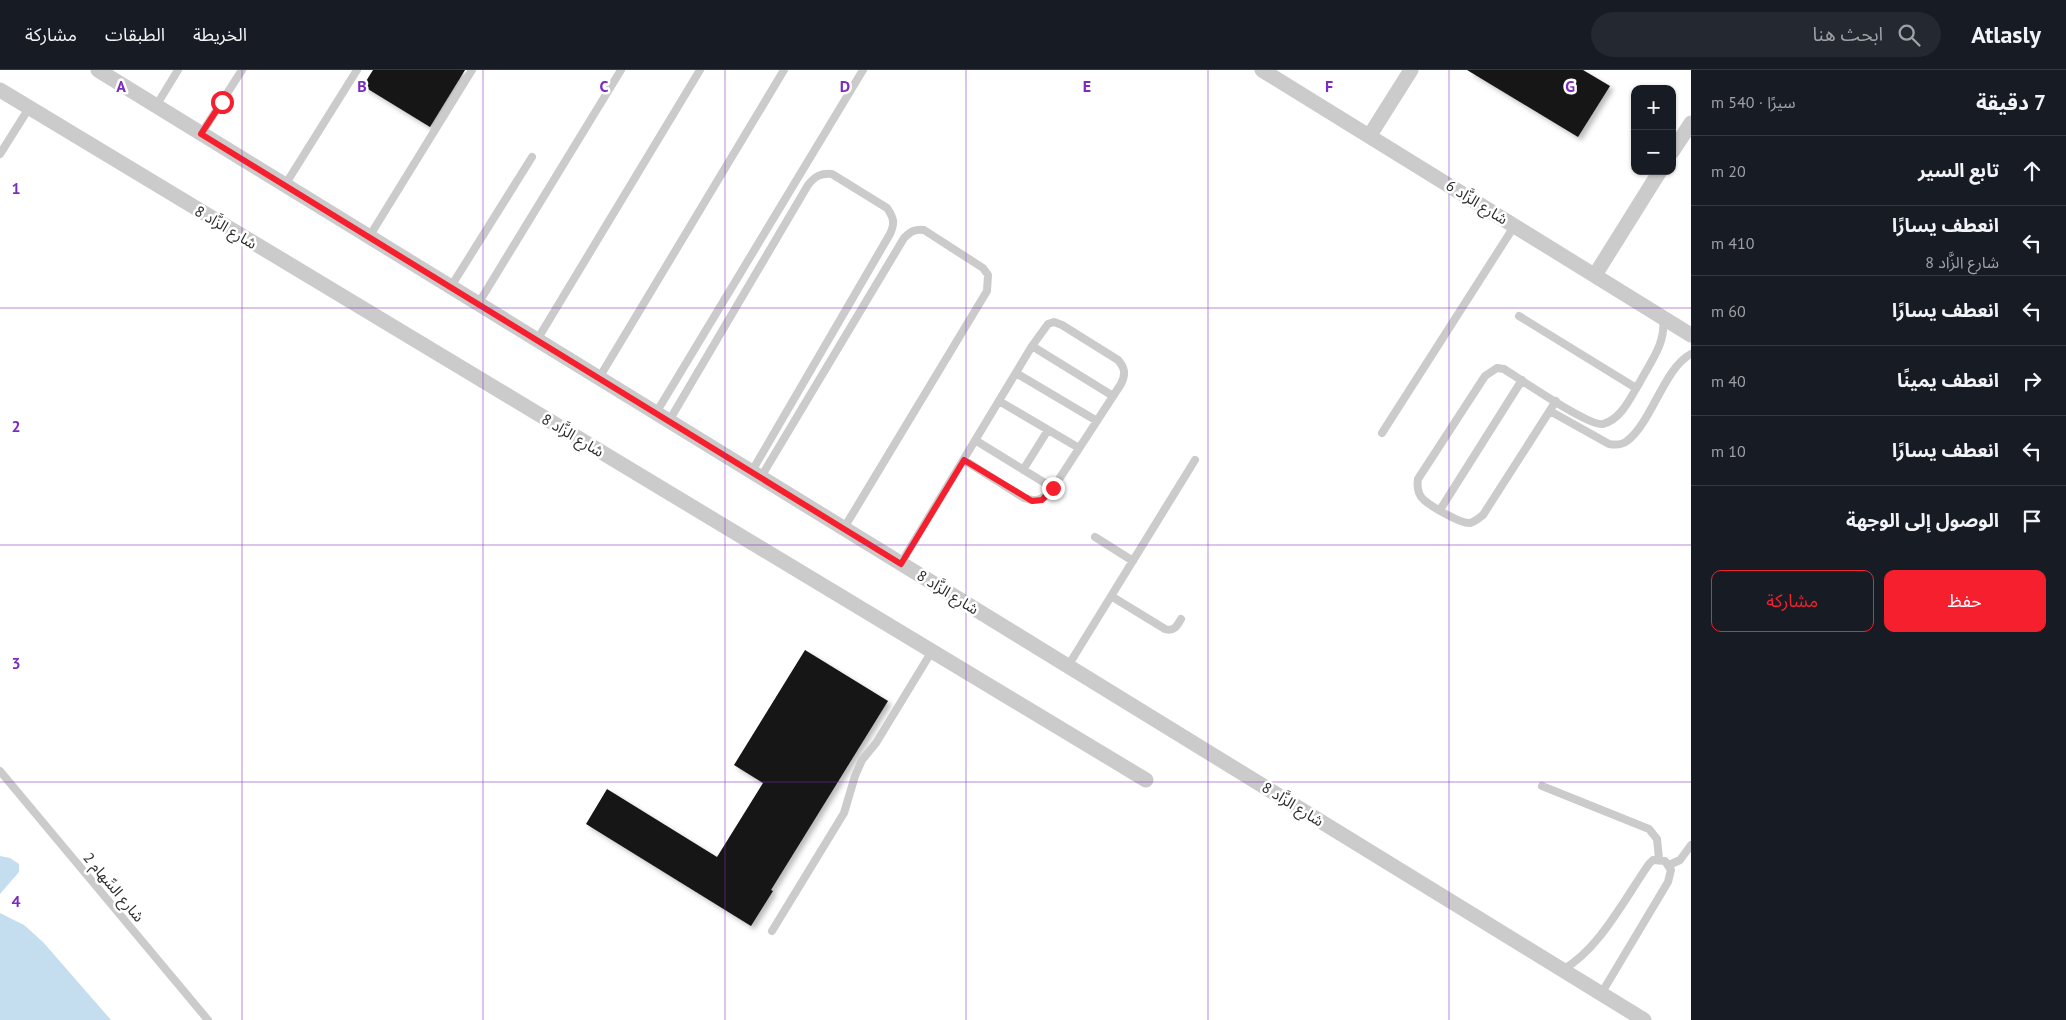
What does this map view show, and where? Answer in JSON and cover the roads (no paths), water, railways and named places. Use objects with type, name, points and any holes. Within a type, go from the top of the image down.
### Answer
[{"type":"street","name":"شارع الزَّاد 8","points":[[98,70],[1644,1020]]},
{"type":"street","name":"شارع الزَّاد 6","points":[[1262,70],[1691,335]]},
{"type":"street","points":[[1370,136],[1411,70]]},
{"type":"street","name":"شارع الزَّاد 8","points":[[0,90],[1146,780]]},
{"type":"street","points":[[1676,146],[1691,123]]},
{"type":"street","points":[[1596,275],[1658,175]]},
{"type":"lane","points":[[156,106],[178,70]]},
{"type":"lane","points":[[201,134],[242,70]]},
{"type":"lane","points":[[285,185],[357,70]]},
{"type":"lane","points":[[369,237],[472,70]]},
{"type":"lane","points":[[478,304],[621,70]]},
{"type":"lane","points":[[537,340],[700,70]]},
{"type":"lane","points":[[599,378],[784,70]]},
{"type":"lane","points":[[662,417],[864,70]]},
{"type":"lane","points":[[0,154],[29,108]]},
{"type":"lane","points":[[450,288],[532,157]]},
{"type":"lane","points":[[662,417],[808,185],[815,176],[824,173],[832,174],[887,208],[895,223],[756,474]]},
{"type":"lane","points":[[1382,433],[1515,225]]},
{"type":"lane","points":[[756,474],[904,238],[910,232],[924,230],[983,268],[988,275],[987,291],[844,528]]},
{"type":"lane","points":[[1519,316],[1636,388]]},
{"type":"lane","points":[[1556,401],[1483,515],[1476,521],[1469,523],[1461,522],[1424,500],[1417,486],[1418,478],[1485,376],[1497,368],[1504,369],[1556,401],[1586,420],[1594,424],[1603,424],[1616,416],[1624,408],[1636,388],[1662,342],[1664,332],[1663,318]]},
{"type":"lane","points":[[901,564],[1032,346],[1048,324],[1054,322],[1062,325],[1118,360],[1124,368],[1124,377],[1113,396],[1053,488],[1042,500],[1032,501],[964,460]]},
{"type":"lane","points":[[1032,346],[1113,396]]},
{"type":"lane","points":[[1550,411],[1609,444],[1618,445],[1627,442],[1680,362],[1691,354]]},
{"type":"lane","points":[[1016,373],[1097,421]]},
{"type":"lane","points":[[1440,510],[1522,380]]},
{"type":"lane","points":[[999,401],[1079,448]]},
{"type":"lane","points":[[1023,470],[1048,430]]},
{"type":"lane","points":[[975,440],[1053,488]]},
{"type":"lane","points":[[1068,666],[1195,460]]},
{"type":"lane","points":[[1095,537],[1133,561]]},
{"type":"lane","points":[[1111,596],[1165,629],[1176,628],[1181,619]]},
{"type":"lane","points":[[772,931],[844,813],[862,760],[876,743],[932,651]]},
{"type":"lane","name":"شارع السِّهام 2","points":[[0,771],[208,1020]]},
{"type":"lane","points":[[1542,786],[1649,829],[1657,839],[1659,859]]},
{"type":"lane","points":[[1669,865],[1680,860],[1691,845]]},
{"type":"lane","points":[[1562,970],[1572,965],[1588,951],[1648,864],[1659,859]]},
{"type":"lane","points":[[1601,994],[1668,882],[1671,870],[1669,865],[1659,859]]},
{"type":"water","points":[[0,856],[10,858],[19,864],[19,872],[0,894]]},
{"type":"water","points":[[0,913],[24,925],[43,942],[111,1020],[0,1020]]}]
